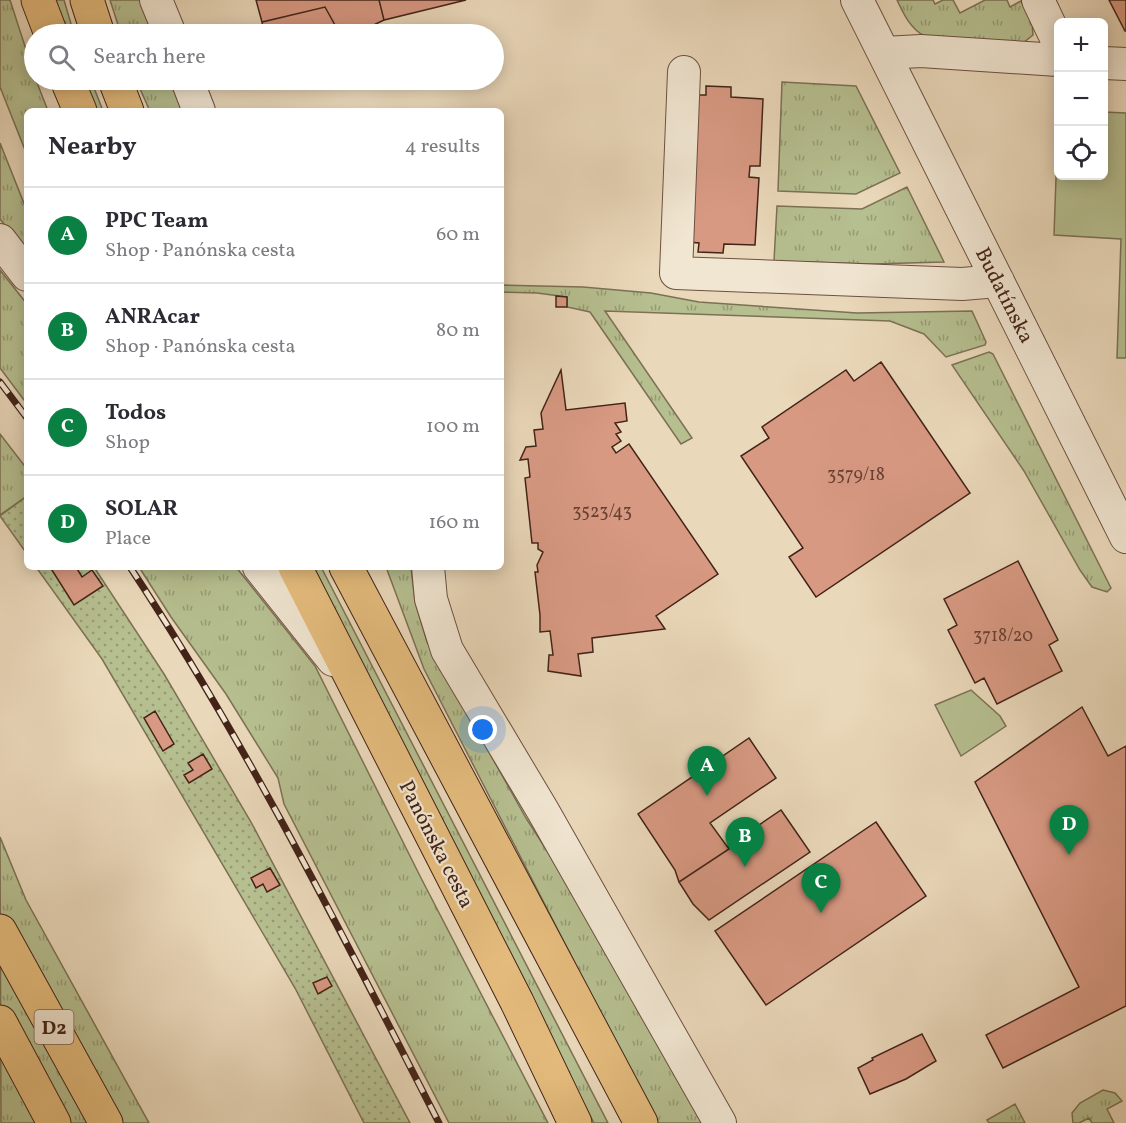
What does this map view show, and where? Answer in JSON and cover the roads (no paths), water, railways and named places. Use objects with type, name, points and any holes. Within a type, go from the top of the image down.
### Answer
[{"type":"main road","points":[[38,0],[47,24]]},
{"type":"main road","points":[[87,0],[95,24]]},
{"type":"main road","points":[[71,90],[79,108]]},
{"type":"main road","points":[[119,90],[126,108]]},
{"type":"main road","name":"Panónska cesta","points":[[297,570],[517,1002],[575,1123]]},
{"type":"main road","points":[[349,570],[359,582],[641,1123]]},
{"type":"main road","name":"D2","points":[[0,931],[106,1123]]},
{"type":"main road","name":"D2","points":[[0,1022],[54,1123]]},
{"type":"street","points":[[156,0],[166,24]]},
{"type":"street","name":"Budatínska","points":[[857,0],[1126,537]]},
{"type":"street","points":[[1038,0],[1054,32]]},
{"type":"street","points":[[884,53],[921,51],[1054,60]]},
{"type":"street","points":[[1108,63],[1126,64]]},
{"type":"street","points":[[684,72],[676,273],[962,284],[998,281]]},
{"type":"street","points":[[191,90],[198,108]]},
{"type":"street","points":[[0,240],[24,270]]},
{"type":"street","points":[[261,570],[359,693]]},
{"type":"street","points":[[428,570],[431,599],[447,650],[543,811],[720,1123]]},
{"type":"railway","points":[[0,382],[24,414]]},
{"type":"railway","points":[[132,570],[173,634],[254,771],[439,1123]]},
{"type":"place","name":"PPC Team","points":[[707,796]]},
{"type":"place","name":"SOLAR","points":[[1069,855]]},
{"type":"place","name":"ANRAcar","points":[[745,867]]},
{"type":"place","name":"Todos","points":[[821,913]]}]
